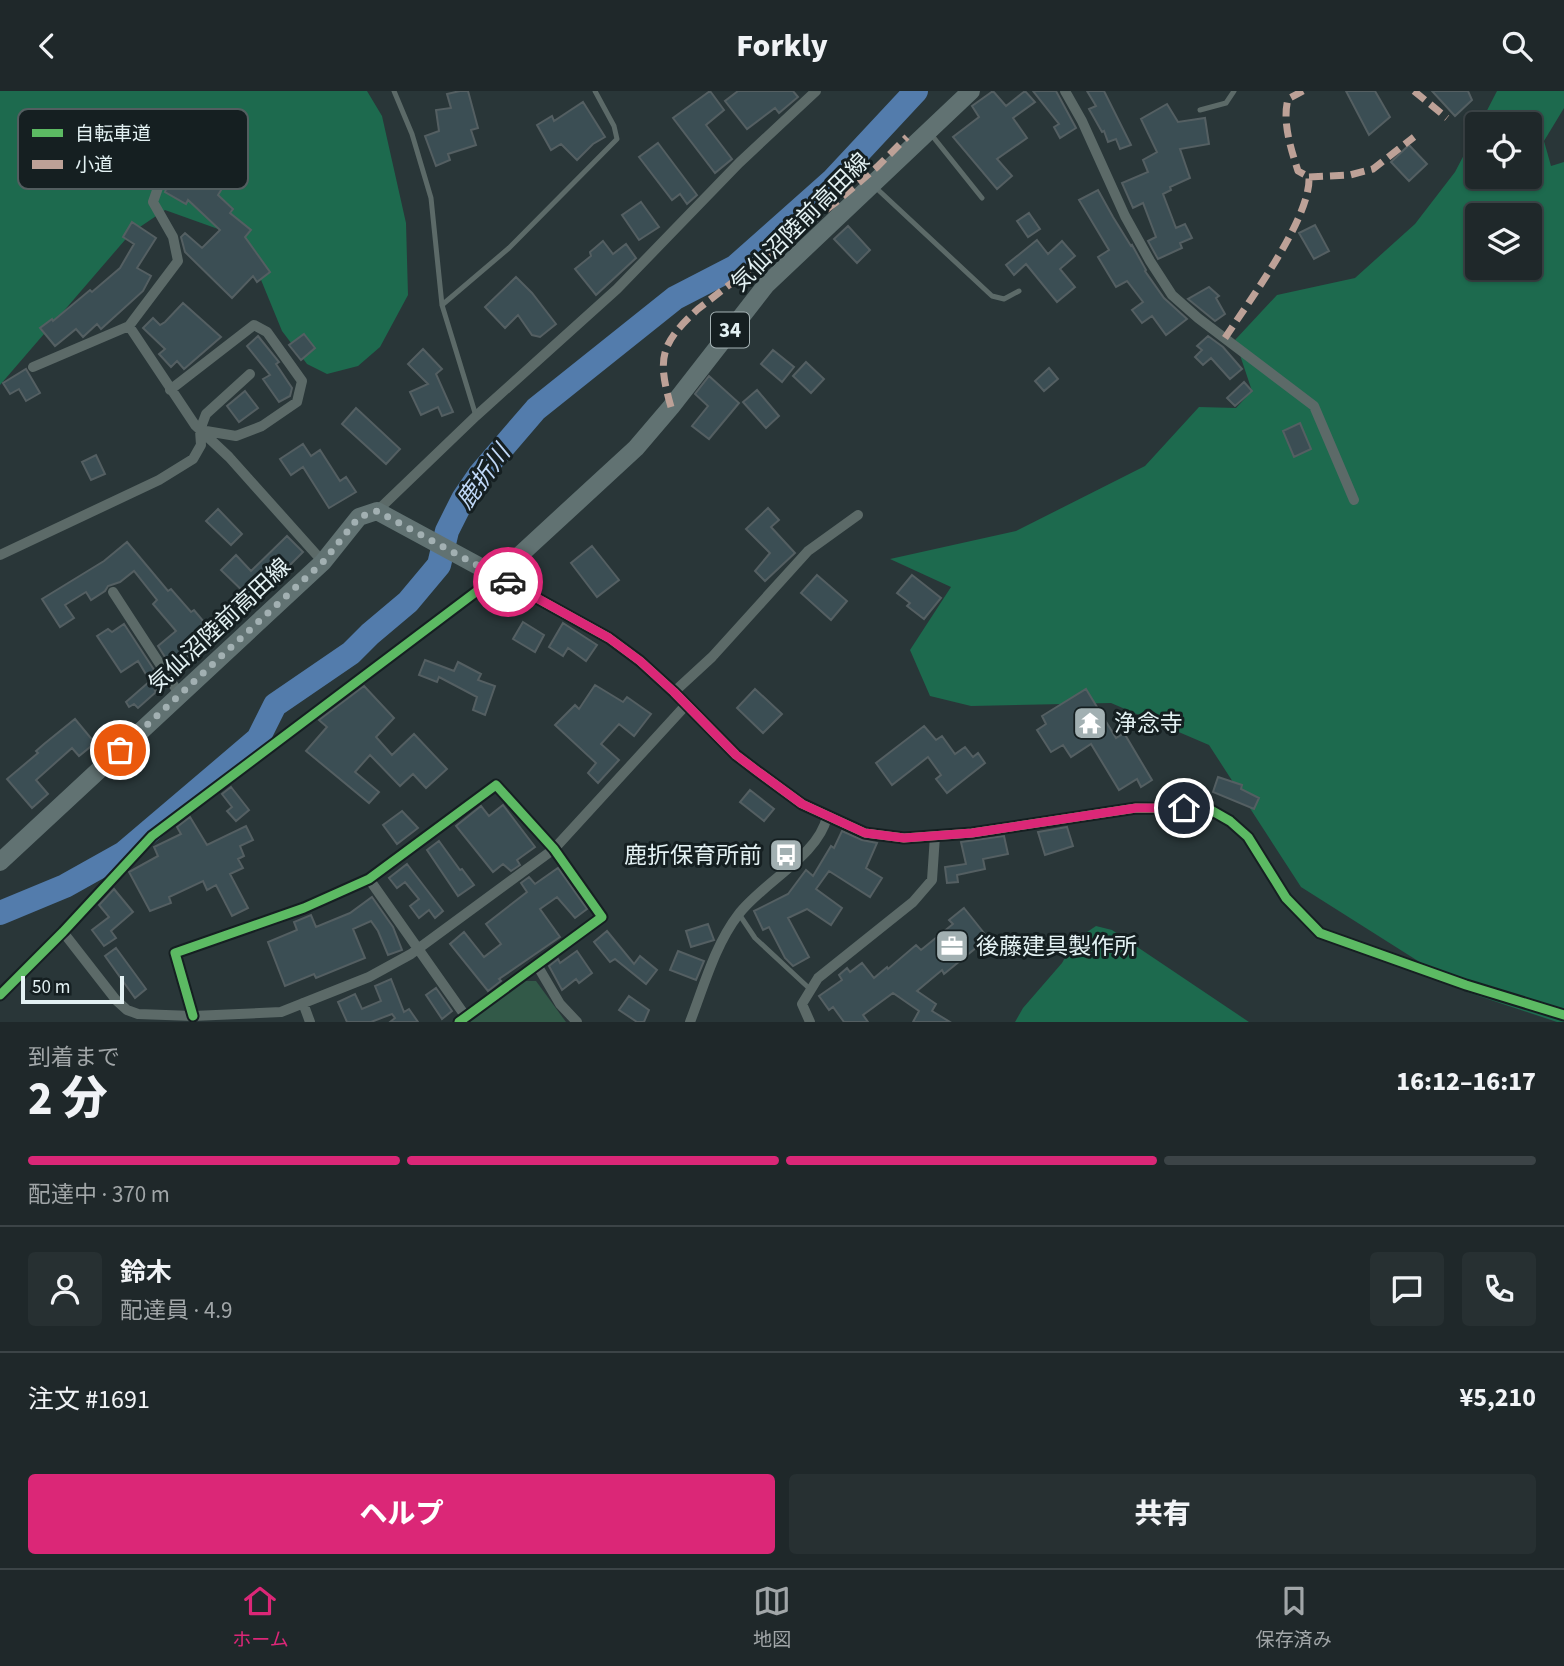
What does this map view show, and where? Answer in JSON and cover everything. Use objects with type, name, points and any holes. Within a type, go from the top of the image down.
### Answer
[{"type":"main road","name":"気仙沼陸前高田線","points":[[497,576],[635,448],[671,407],[766,285],[971,91]]},
{"type":"main road","name":"気仙沼陸前高田線","points":[[0,862],[323,562],[359,517],[377,511]]},
{"type":"main road","points":[[377,511],[497,576]]},
{"type":"street","points":[[377,511],[476,416],[617,289],[739,163],[816,91]]},
{"type":"street","points":[[1065,91],[1082,121],[1125,216],[1172,295],[1198,318],[1314,406],[1354,500]]},
{"type":"street","points":[[33,367],[129,325],[178,261],[173,237],[153,202],[158,189]]},
{"type":"street","points":[[129,325],[170,390],[200,430],[229,457],[323,562]]},
{"type":"street","points":[[170,390],[254,325],[267,332],[302,381],[298,401],[262,426],[236,436],[200,430]]},
{"type":"street","points":[[0,555],[159,479],[193,459],[201,445],[200,430],[206,414],[250,374]]},
{"type":"street","points":[[674,692],[712,657],[808,551],[858,516]]},
{"type":"street","points":[[0,995],[152,836],[497,576],[609,638],[640,661],[736,755],[757,771],[802,804],[865,833],[904,838],[935,836],[972,833],[1136,808],[1209,809],[1230,821],[1248,837],[1286,898],[1320,933],[1466,985],[1564,1015]]},
{"type":"street","points":[[113,592],[180,695]]},
{"type":"street","points":[[63,932],[116,1000],[127,1010],[138,1014],[193,1016],[281,1012],[369,977],[418,948],[554,849],[686,705]]},
{"type":"street","points":[[193,1016],[175,953],[304,908],[369,879],[496,785],[554,849],[602,917],[463,1019],[418,948],[369,879]]},
{"type":"street","points":[[690,1022],[717,954],[739,914],[813,844],[824,831],[827,817]]},
{"type":"street","points":[[810,1022],[803,1004],[818,978],[913,902],[932,880],[935,836]]},
{"type":"street","points":[[537,965],[560,1004],[577,1022]]},
{"type":"street","points":[[303,1003],[310,1022]]},
{"type":"lane","points":[[394,91],[412,135],[432,198],[442,305],[476,416]]},
{"type":"lane","points":[[442,305],[509,248],[617,139],[614,126],[594,91]]},
{"type":"lane","points":[[1200,110],[1226,103],[1234,91]]},
{"type":"lane","points":[[928,131],[982,198]]},
{"type":"lane","points":[[871,183],[992,296],[1004,299],[1018,291]]},
{"type":"lane","points":[[739,914],[755,938],[811,990]]},
{"type":"green space","points":[[0,91],[367,91],[382,116],[406,223],[408,295],[380,347],[358,366],[327,374],[307,364],[282,331],[259,275],[232,234],[165,210],[131,233],[0,385]]},
{"type":"green space","points":[[1497,91],[1564,91],[1564,108],[1544,141],[1551,166],[1564,162],[1564,1022],[1467,992],[1301,887],[1209,745],[1111,703],[971,706],[930,696],[910,650],[951,587],[890,559],[1016,531],[1145,466],[1199,407],[1236,408],[1252,391],[1235,340],[1277,295],[1355,278],[1415,224],[1455,172],[1465,153],[1465,189],[1542,189],[1542,112],[1486,112]]},
{"type":"green space","points":[[1096,926],[1112,930],[1249,1022],[1015,1022],[1023,1008],[1062,963],[1075,940]]},
{"type":"green space","points":[[526,981],[536,981],[566,1022],[470,1022]]},
{"type":"building","points":[[468,91],[478,128],[471,130],[476,145],[448,154],[450,160],[436,166],[425,136],[439,131],[436,110],[451,108],[447,94]]},
{"type":"building","points":[[710,91],[724,110],[706,125],[732,159],[715,173],[673,118]]},
{"type":"building","points":[[738,91],[793,91],[798,97],[779,113],[775,108],[747,129],[725,101]]},
{"type":"building","points":[[993,91],[1006,106],[1025,91],[1035,102],[1013,118],[1027,138],[997,159],[1012,176],[997,189],[953,137],[979,117],[972,106]]},
{"type":"building","points":[[1033,91],[1056,91],[1076,128],[1060,138],[1054,127],[1059,124]]},
{"type":"building","points":[[1087,91],[1104,91],[1131,145],[1120,149],[1116,139],[1108,142],[1089,109],[1096,106]]},
{"type":"building","points":[[1346,91],[1375,91],[1390,117],[1369,135]]},
{"type":"building","points":[[1432,91],[1468,91],[1472,100],[1455,116]]},
{"type":"building","points":[[583,102],[605,137],[593,144],[577,160],[561,144],[551,150],[537,125],[552,116],[554,121]]},
{"type":"building","points":[[1167,104],[1178,122],[1205,118],[1209,144],[1180,149],[1190,178],[1170,187],[1171,190],[1163,194],[1176,228],[1185,224],[1192,238],[1180,243],[1182,248],[1158,259],[1148,241],[1156,237],[1143,203],[1133,208],[1122,183],[1148,172],[1143,160],[1157,152],[1141,119]]},
{"type":"building","points":[[658,143],[697,195],[687,204],[680,194],[672,200],[639,157]]},
{"type":"building","points":[[1409,145],[1427,164],[1409,181],[1391,162]]},
{"type":"building","points":[[166,189],[222,189],[218,195],[233,209],[230,213],[251,230],[245,237],[270,272],[257,282],[253,276],[232,298],[185,252],[181,237],[185,233],[202,248],[220,230],[188,200],[186,204],[165,192]]},
{"type":"building","points":[[1098,190],[1145,271],[1164,298],[1187,319],[1166,335],[1152,316],[1142,323],[1132,310],[1143,302],[1127,281],[1116,287],[1098,257],[1109,250],[1079,200]]},
{"type":"building","points":[[641,202],[659,227],[639,240],[622,215]]},
{"type":"building","points":[[1029,213],[1040,229],[1028,237],[1017,221]]},
{"type":"building","points":[[132,222],[156,238],[137,268],[151,276],[143,291],[101,329],[97,324],[83,337],[76,329],[55,346],[40,328],[52,319],[53,321],[90,290],[92,292],[120,268],[134,244],[123,237]]},
{"type":"building","points":[[1315,225],[1329,251],[1314,259],[1299,233]]},
{"type":"building","points":[[848,226],[870,250],[857,263],[834,239]]},
{"type":"building","points":[[1037,240],[1048,254],[1062,241],[1075,256],[1060,269],[1075,287],[1057,302],[1026,264],[1014,275],[1006,265]]},
{"type":"building","points":[[603,241],[613,254],[626,244],[636,258],[596,295],[575,269],[591,256],[590,252]]},
{"type":"building","points":[[516,277],[556,324],[540,337],[532,335],[518,315],[505,328],[485,307]]},
{"type":"building","points":[[1209,287],[1219,296],[1216,298],[1225,314],[1215,321],[1188,299]]},
{"type":"building","points":[[183,303],[221,337],[184,369],[177,361],[171,367],[159,354],[165,349],[143,328],[153,318],[160,325],[165,322]]},
{"type":"building","points":[[304,334],[315,348],[301,360],[289,345]]},
{"type":"building","points":[[258,336],[279,362],[276,364],[292,388],[290,396],[279,402],[263,379],[270,375],[247,346]]},
{"type":"building","points":[[1208,336],[1223,347],[1242,369],[1230,379],[1211,358],[1203,365],[1195,357],[1202,350],[1197,346]]},
{"type":"building","points":[[423,349],[442,369],[436,374],[453,412],[442,416],[438,407],[421,415],[410,392],[428,384],[408,364]]},
{"type":"building","points":[[773,350],[794,367],[782,382],[761,364]]},
{"type":"building","points":[[806,362],[824,379],[811,393],[793,376]]},
{"type":"building","points":[[1049,368],[1058,379],[1044,391],[1035,381]]},
{"type":"building","points":[[26,369],[40,393],[26,401],[19,389],[10,394],[3,383]]},
{"type":"building","points":[[709,376],[739,403],[709,439],[692,426],[708,406],[695,394]]},
{"type":"building","points":[[1244,382],[1252,391],[1235,406],[1227,398]]},
{"type":"building","points":[[757,390],[779,416],[766,428],[743,402]]},
{"type":"building","points":[[245,391],[258,408],[239,422],[227,406]]},
{"type":"building","points":[[356,408],[400,449],[386,464],[342,424]]},
{"type":"building","points":[[1300,423],[1311,449],[1294,457],[1283,431]]},
{"type":"building","points":[[303,444],[311,456],[320,450],[340,481],[346,477],[356,492],[329,508],[303,467],[291,475],[280,459]]},
{"type":"building","points":[[96,455],[105,474],[91,480],[82,462]]},
{"type":"building","points":[[768,508],[779,520],[771,527],[795,553],[765,581],[755,571],[770,553],[746,529]]},
{"type":"building","points":[[218,509],[242,534],[231,545],[206,521]]},
{"type":"building","points":[[287,536],[303,552],[269,586],[266,582],[250,598],[221,570],[236,555],[251,571]]},
{"type":"building","points":[[127,542],[168,591],[171,589],[191,612],[194,610],[214,634],[187,657],[191,661],[175,673],[158,646],[176,631],[153,604],[157,600],[134,571],[120,582],[108,586],[91,600],[86,592],[65,605],[74,618],[60,627],[42,599],[104,561]]},
{"type":"building","points":[[592,546],[619,580],[597,597],[571,563]]},
{"type":"building","points":[[817,575],[847,601],[831,620],[801,593]]},
{"type":"building","points":[[912,575],[941,598],[924,619],[907,606],[910,603],[897,593]]},
{"type":"building","points":[[523,622],[544,635],[535,652],[513,639]]},
{"type":"building","points":[[563,623],[597,645],[586,661],[568,648],[563,656],[549,647]]},
{"type":"building","points":[[124,624],[164,685],[138,708],[134,704],[129,707],[126,702],[150,681],[138,661],[121,672],[97,636],[108,629],[112,632]]},
{"type":"building","points":[[425,660],[454,671],[458,662],[481,674],[478,680],[495,686],[485,715],[473,710],[477,697],[439,677],[437,682],[419,675]]},
{"type":"building","points":[[595,685],[623,702],[627,697],[651,714],[634,736],[619,724],[601,744],[619,760],[598,783],[588,773],[596,763],[555,725],[575,705],[579,709]]},
{"type":"building","points":[[364,686],[394,718],[376,737],[392,755],[414,734],[447,769],[426,788],[413,774],[400,786],[370,755],[355,772],[379,792],[369,803],[306,751],[327,727],[319,720]]},
{"type":"building","points":[[755,689],[782,714],[763,733],[737,708]]},
{"type":"building","points":[[1086,689],[1116,738],[1124,733],[1152,780],[1141,787],[1137,779],[1119,790],[1091,744],[1071,757],[1063,745],[1051,752],[1037,730],[1046,724],[1042,716]]},
{"type":"building","points":[[75,719],[95,743],[79,756],[72,748],[36,780],[48,794],[32,808],[7,779]]},
{"type":"building","points":[[924,726],[936,740],[942,736],[955,754],[965,747],[973,757],[978,753],[985,763],[947,793],[936,779],[941,775],[928,757],[892,785],[876,763]]},
{"type":"building","points":[[1218,777],[1242,785],[1241,789],[1259,798],[1254,809],[1213,792]]},
{"type":"building","points":[[231,787],[249,810],[236,821],[227,811],[232,807],[222,794]]},
{"type":"building","points":[[750,790],[774,809],[764,821],[740,802]]},
{"type":"building","points":[[503,805],[535,847],[517,860],[520,865],[511,871],[503,864],[493,872],[456,826],[481,806],[489,816]]},
{"type":"building","points":[[402,811],[418,828],[397,844],[383,825]]},
{"type":"building","points":[[190,817],[207,845],[246,826],[253,840],[240,846],[244,856],[238,859],[243,868],[230,874],[248,908],[232,916],[216,885],[207,890],[203,881],[169,897],[171,903],[150,911],[129,872],[158,856],[154,847],[181,834],[177,827]]},
{"type":"building","points":[[1067,827],[1073,846],[1045,855],[1038,832]]},
{"type":"building","points":[[842,831],[877,843],[866,868],[882,878],[870,897],[829,871],[816,889],[842,908],[831,925],[807,909],[788,918],[809,957],[793,966],[785,958],[769,927],[763,930],[754,911],[788,894],[806,870],[813,876],[831,846],[834,848]]},
{"type":"building","points":[[1004,836],[1008,854],[983,859],[985,869],[957,875],[958,882],[947,883],[945,867],[966,864],[961,842]]},
{"type":"building","points":[[439,841],[474,885],[458,896],[427,850]]},
{"type":"building","points":[[407,864],[443,911],[435,918],[429,910],[419,918],[410,906],[419,899],[405,882],[397,888],[389,878]]},
{"type":"building","points":[[558,868],[587,909],[575,918],[557,897],[540,909],[560,937],[499,979],[501,981],[488,991],[450,944],[464,932],[484,957],[501,944],[486,924],[527,892],[521,883],[529,877],[535,884]]},
{"type":"building","points":[[114,889],[133,912],[111,931],[116,938],[104,946],[92,930],[109,917],[99,905]]},
{"type":"building","points":[[372,897],[393,927],[402,950],[388,955],[371,921],[353,929],[365,958],[316,978],[314,974],[285,986],[268,942],[297,930],[294,922],[311,915],[316,927],[350,913]]},
{"type":"building","points":[[964,908],[988,938],[944,974],[942,970],[917,991],[936,1004],[932,1011],[950,1022],[913,1022],[919,1011],[893,993],[863,1015],[868,1022],[844,1022],[833,1007],[829,1010],[819,996],[842,980],[839,975],[847,968],[850,972],[862,963],[874,978],[916,945],[921,950],[953,924],[949,920]]},
{"type":"building","points":[[708,924],[714,940],[691,947],[686,931]]},
{"type":"building","points":[[607,931],[634,964],[640,956],[657,970],[646,984],[615,959],[610,962],[594,942]]},
{"type":"building","points":[[116,948],[146,989],[135,998],[105,956]]},
{"type":"building","points":[[577,951],[592,973],[579,983],[576,979],[562,990],[549,966],[558,959],[560,963]]},
{"type":"building","points":[[678,951],[704,961],[696,980],[670,970]]},
{"type":"building","points":[[391,979],[404,1012],[409,1009],[418,1022],[390,1022],[395,1018],[392,1014],[371,1022],[347,1022],[338,1002],[355,994],[362,1009],[381,1001],[375,986]]},
{"type":"building","points":[[436,988],[452,1011],[442,1019],[426,995]]},
{"type":"building","points":[[629,996],[649,1010],[644,1022],[637,1022],[619,1010]]},
{"type":"waterway","name":"鹿折川","points":[[0,913],[65,886],[124,853],[258,739],[275,705],[351,653],[408,602],[439,565],[447,531],[463,499],[480,474],[536,409],[675,298],[735,267],[833,180],[916,91]]},
{"type":"marked path","points":[[1225,338],[1277,259],[1290,236],[1307,194],[1309,177],[1298,171],[1286,117],[1288,99],[1303,91]]},
{"type":"marked path","points":[[1414,91],[1447,118]]},
{"type":"marked path","points":[[671,407],[663,364],[669,342],[685,321],[835,203],[907,137]]},
{"type":"marked path","points":[[1309,177],[1350,175],[1373,169],[1414,137]]},
{"type":"cycle path","points":[[0,995],[152,836],[497,576],[609,638],[640,661],[736,755],[757,771],[802,804],[865,833],[904,838],[972,833],[1136,808],[1209,809],[1230,821],[1248,837],[1286,898],[1320,933],[1466,985],[1564,1015]]},
{"type":"cycle path","points":[[193,1016],[175,953],[304,908],[369,879],[496,785],[554,849],[602,917],[459,1022]]},
{"type":"way so far","points":[[120,750],[323,562],[359,517],[377,511],[508,582]]},
{"type":"place","name":"浄念寺","points":[[1090,723]]},
{"type":"place","name":"鹿折保育所前","points":[[786,855]]},
{"type":"place","name":"後藤建具製作所","points":[[952,946]]},
{"type":"route","points":[[508,582],[609,638],[640,661],[736,755],[802,804],[865,833],[904,838],[972,833],[1136,808],[1184,808]]}]
